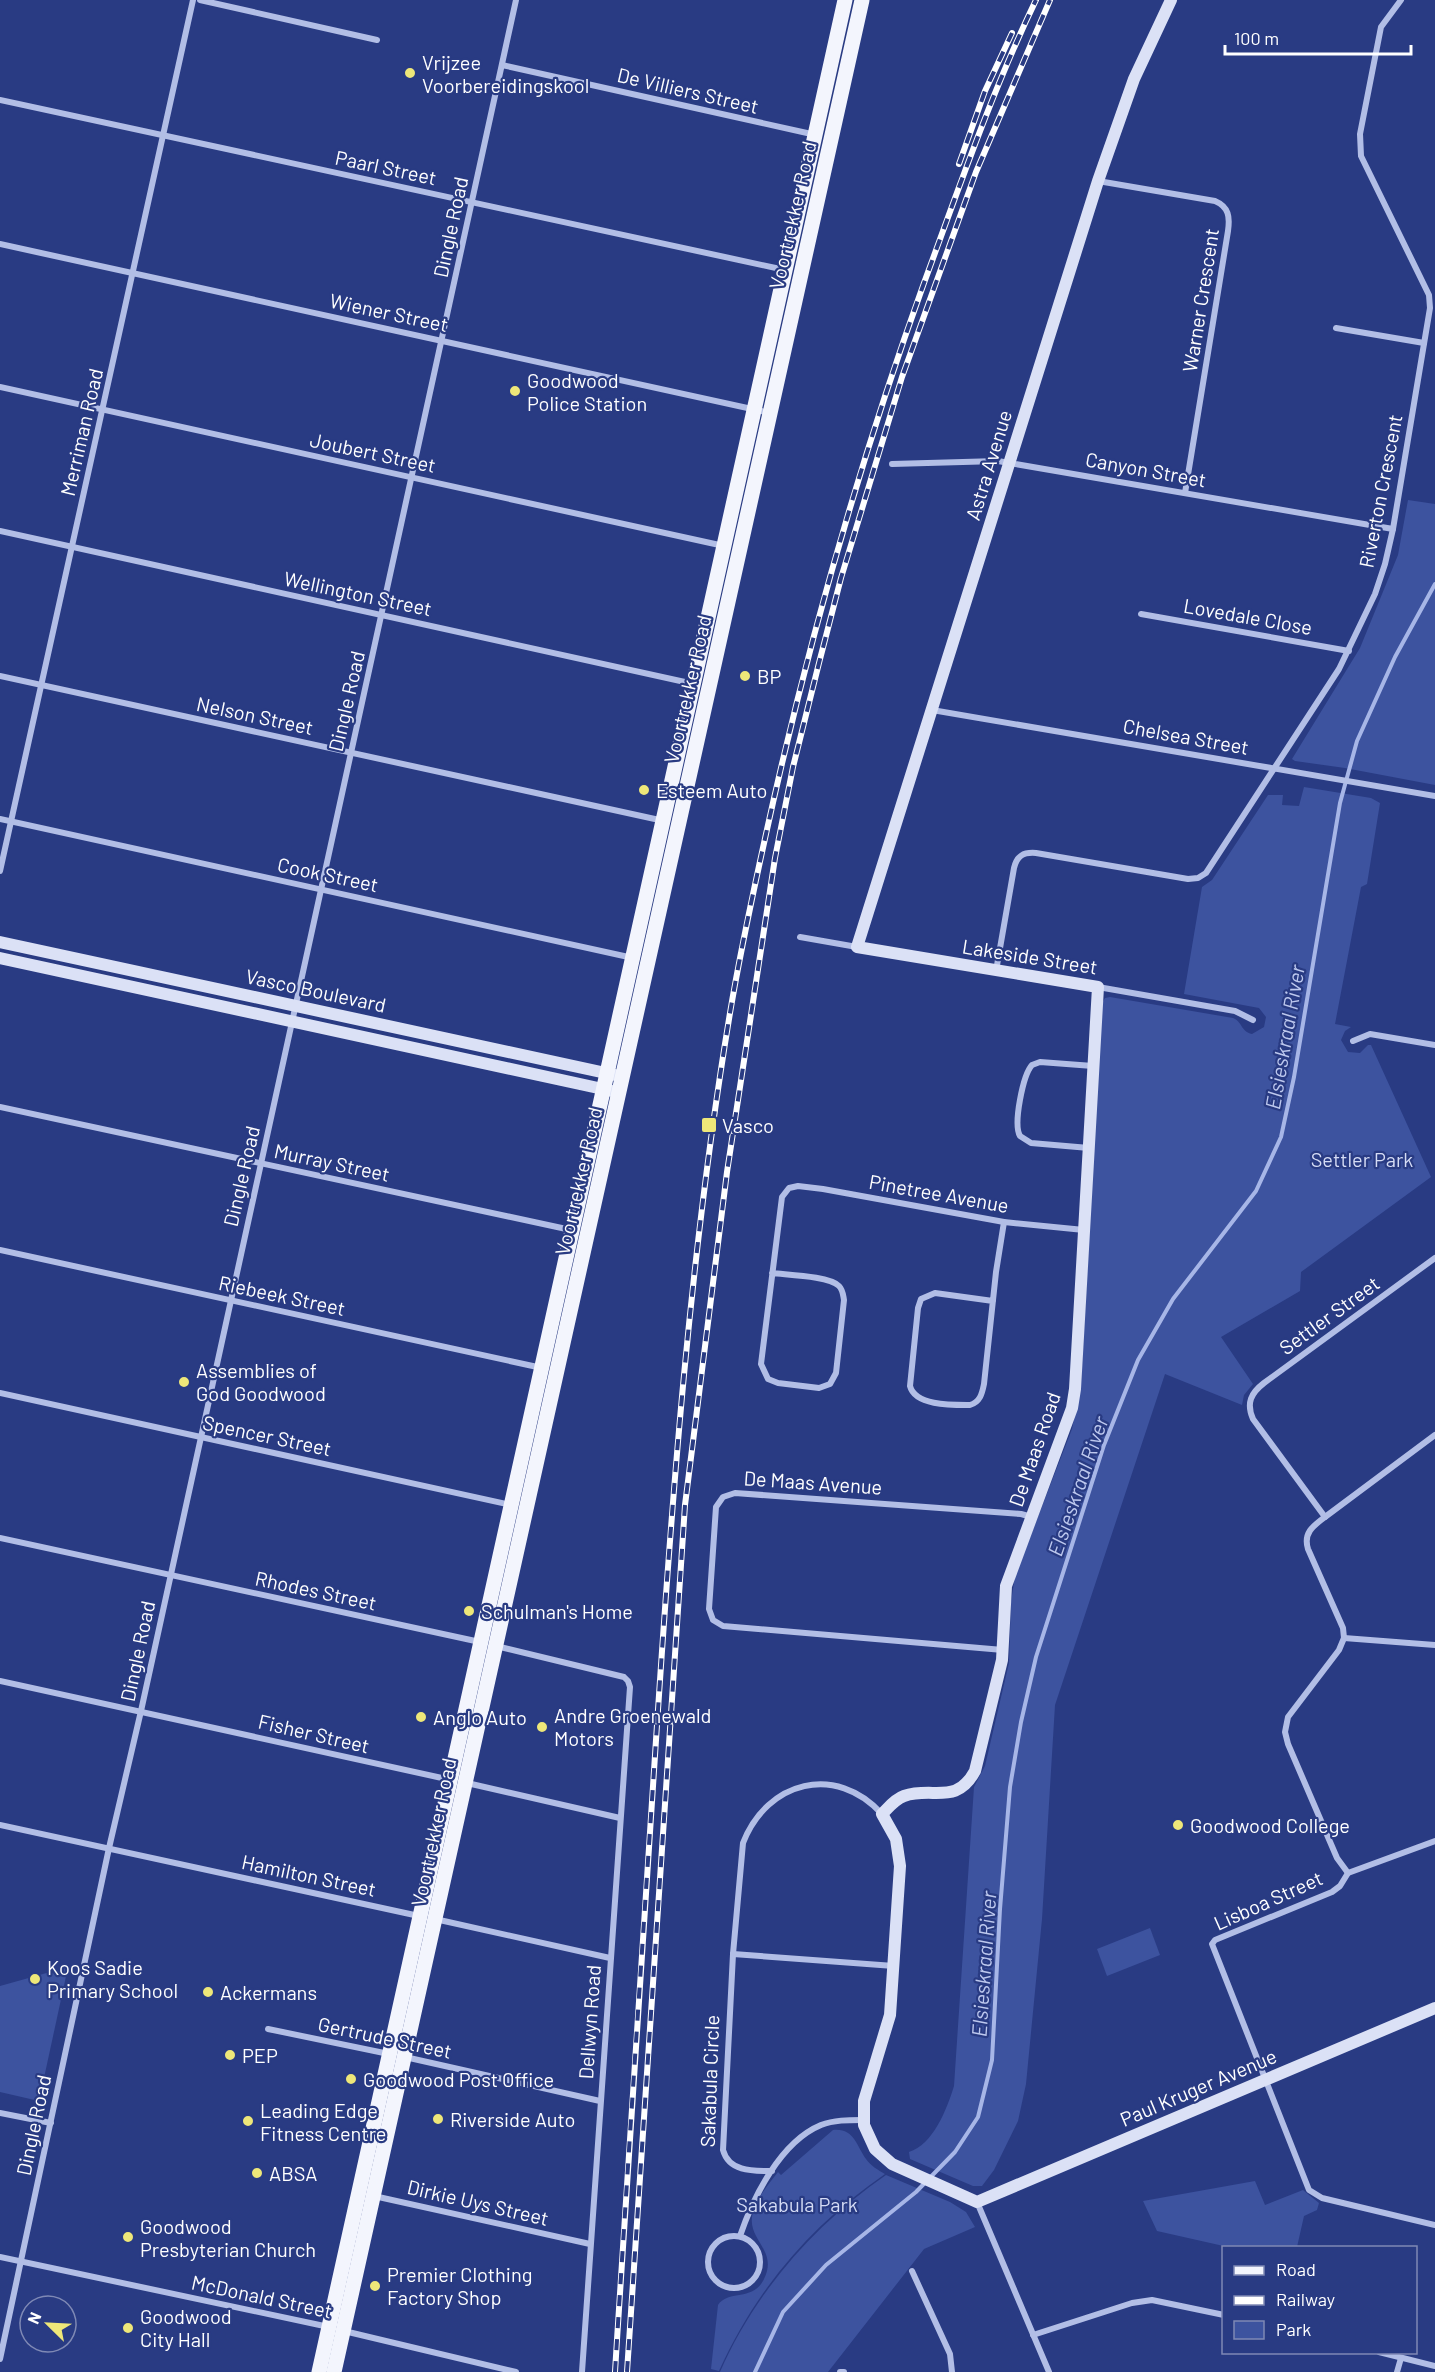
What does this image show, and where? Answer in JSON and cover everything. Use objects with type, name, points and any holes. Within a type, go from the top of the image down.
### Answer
[{"type":"main road","name":"Voortrekker Road","points":[[334,2372],[336,2329],[359,2194],[397,2056],[732,548],[763,411],[800,274],[845,0]]},
{"type":"main road","name":"Voortrekker Road","points":[[763,411],[785,270],[862,0]]},
{"type":"main road","name":"Voortrekker Road","points":[[319,2372],[336,2329],[375,2196],[397,2056]]},
{"type":"street","name":"Merriman Road","points":[[0,871],[43,686],[193,0]]},
{"type":"street","points":[[200,0],[377,40]]},
{"type":"street","name":"Dingle Road","points":[[0,2359],[109,1848],[516,0]]},
{"type":"street","name":"Astra Avenue","points":[[857,947],[1098,181],[1134,80],[1171,0]]},
{"type":"street","name":"Riverton Crescent","points":[[996,971],[1014,868],[1020,856],[1036,853],[1180,878],[1198,878],[1211,867],[1349,651],[1382,574],[1393,529],[1432,308],[1429,295],[1361,156],[1359,145],[1381,27],[1401,0]]},
{"type":"street","name":"De Villiers Street","points":[[502,65],[823,137]]},
{"type":"street","name":"Paarl Street","points":[[0,100],[800,274]]},
{"type":"street","name":"Warner Crescent","points":[[1098,181],[1215,201],[1222,204],[1229,215],[1185,493]]},
{"type":"street","name":"Wiener Street","points":[[0,244],[763,411]]},
{"type":"street","points":[[1336,328],[1424,343]]},
{"type":"street","name":"Joubert Street","points":[[0,387],[732,548]]},
{"type":"street","name":"Canyon Street","points":[[892,464],[998,460],[1393,529]]},
{"type":"street","name":"Wellington Street","points":[[0,531],[702,686]]},
{"type":"street","name":"Lovedale Close","points":[[1141,614],[1349,651]]},
{"type":"street","name":"Nelson Street","points":[[0,676],[671,822]]},
{"type":"street","name":"Chelsea Street","points":[[932,710],[1435,796]]},
{"type":"street","name":"Cook Street","points":[[0,819],[641,960]]},
{"type":"street","name":"Lakeside Street","points":[[800,937],[1235,1011],[1252,1020]]},
{"type":"street","name":"Vasco Boulevard","points":[[0,942],[615,1075]]},
{"type":"street","name":"Vasco Boulevard","points":[[0,958],[612,1091]]},
{"type":"street","name":"De Maas Road","points":[[882,1814],[900,1798],[912,1794],[955,1792],[972,1778],[979,1760],[1003,1650],[1006,1586],[1065,1431],[1074,1399],[1098,987]]},
{"type":"street","points":[[1353,1041],[1370,1034],[1435,1045]]},
{"type":"street","points":[[1089,1148],[1031,1143],[1020,1136],[1017,1125],[1025,1077],[1032,1065],[1040,1062],[1094,1066]]},
{"type":"street","name":"Murray Street","points":[[0,1107],[580,1232]]},
{"type":"street","name":"Pinetree Avenue","points":[[772,1274],[782,1197],[789,1188],[798,1186],[1004,1222],[1084,1230]]},
{"type":"street","points":[[993,1301],[936,1293],[931,1293],[921,1299],[918,1308],[910,1386],[915,1395],[925,1400],[960,1405],[970,1405],[979,1401],[984,1384],[1004,1222]]},
{"type":"street","name":"Riebeek Street","points":[[0,1250],[549,1370]]},
{"type":"street","name":"Settler Street","points":[[1324,1517],[1253,1419],[1250,1403],[1253,1393],[1435,1258]]},
{"type":"street","points":[[772,1274],[833,1282],[843,1292],[836,1373],[834,1379],[824,1387],[778,1383],[768,1379],[762,1370],[772,1274]]},
{"type":"street","name":"Spencer Street","points":[[0,1393],[519,1507]]},
{"type":"street","points":[[1348,1873],[1337,1858],[1288,1743],[1285,1728],[1290,1712],[1339,1650],[1344,1638],[1343,1628],[1307,1545],[1308,1533],[1324,1517],[1435,1435]]},
{"type":"street","name":"De Maas Avenue","points":[[1003,1650],[723,1626],[713,1620],[709,1609],[716,1507],[723,1497],[735,1492],[1021,1514],[1032,1517]]},
{"type":"street","name":"Rhodes Street","points":[[0,1539],[488,1644],[624,1677]]},
{"type":"street","points":[[1344,1638],[1435,1645]]},
{"type":"street","name":"Dellwyn Road","points":[[582,2372],[630,1687],[624,1677]]},
{"type":"street","name":"Fisher Street","points":[[0,1681],[620,1818]]},
{"type":"street","name":"Sakabula Circle","points":[[772,2171],[752,2171],[736,2166],[729,2161],[723,2150],[733,1954],[743,1843],[758,1814],[771,1802],[800,1786],[832,1785],[853,1792],[868,1801],[882,1814],[894,1833],[899,1852],[889,2020],[866,2089],[862,2120]]},
{"type":"street","name":"Hamilton Street","points":[[0,1825],[610,1958]]},
{"type":"street","name":"Lisboa Street","points":[[1265,2080],[1212,1946],[1215,1940],[1332,1892],[1340,1886],[1348,1873],[1435,1841]]},
{"type":"street","points":[[733,1954],[894,1966]]},
{"type":"street","name":"Paul Kruger Avenue","points":[[977,2202],[1435,2008]]},
{"type":"street","name":"Gertrude Street","points":[[268,2029],[600,2101]]},
{"type":"street","points":[[1265,2080],[1307,2186],[1312,2193],[1322,2198],[1435,2225]]},
{"type":"street","points":[[0,2113],[51,2123]]},
{"type":"street","points":[[740,2236],[751,2205],[772,2171],[795,2143],[818,2126],[839,2120],[862,2120],[868,2138],[875,2149],[898,2167],[977,2202],[1049,2372]]},
{"type":"street","name":"Dirkie Uys Street","points":[[359,2194],[590,2244]]},
{"type":"street","points":[[740,2236],[749,2240],[756,2248],[760,2257],[760,2267],[756,2277],[749,2284],[730,2289],[713,2279],[709,2272],[709,2254],[718,2241],[725,2237],[740,2236]]},
{"type":"street","name":"McDonald Street","points":[[0,2258],[336,2329],[503,2371],[516,2372]]},
{"type":"street","points":[[912,2271],[950,2354],[952,2372]]},
{"type":"street","points":[[1034,2335],[1132,2303],[1152,2300],[1171,2302],[1222,2315]]},
{"type":"street","points":[[1386,2354],[1435,2366]]},
{"type":"street","points":[[1397,2372],[1401,2358]]},
{"type":"green space","points":[[1408,500],[1435,504],[1435,785],[1292,759],[1360,648],[1398,555]]},
{"type":"green space","name":"Settler Park","points":[[1304,787],[1371,798],[1380,803],[1367,884],[1361,887],[1335,1024],[1351,1027],[1345,1031],[1341,1040],[1348,1052],[1360,1053],[1371,1045],[1431,1177],[1301,1272],[1300,1291],[1221,1337],[1253,1384],[1244,1395],[1242,1405],[1165,1374],[1055,1705],[1042,1919],[1026,2084],[1018,2121],[994,2170],[982,2186],[973,2186],[910,2159],[909,2152],[918,2148],[932,2134],[943,2115],[954,2086],[974,1787],[985,1766],[1009,1663],[1011,1602],[1015,1576],[1072,1429],[1081,1384],[1102,1003],[1105,998],[1110,997],[1233,1018],[1248,1033],[1252,1034],[1264,1027],[1266,1017],[1259,1008],[1184,994],[1202,887],[1212,880],[1268,795],[1283,795],[1282,805],[1299,806]]},
{"type":"green space","points":[[1150,1928],[1160,1955],[1107,1976],[1097,1949]]},
{"type":"green space","points":[[68,1967],[39,2101],[0,2092],[0,1986]]},
{"type":"green space","name":"Sakabula Park","points":[[833,2130],[846,2132],[854,2138],[868,2161],[885,2174],[833,2215],[788,2261],[750,2313],[719,2371],[711,2369],[718,2305],[728,2297],[754,2291],[764,2279],[767,2269],[766,2253],[752,2225],[753,2211],[758,2199],[778,2172],[781,2175]]},
{"type":"green space","points":[[886,2175],[950,2202],[966,2212],[975,2227],[924,2249],[828,2372],[720,2372],[751,2314],[789,2262],[835,2216]]},
{"type":"green space","points":[[1255,2181],[1265,2205],[1303,2190],[1319,2203],[1317,2210],[1304,2216],[1297,2246],[1224,2246],[1157,2231],[1143,2201]]},
{"type":"waterway","name":"Elsieskraal River","points":[[755,2372],[783,2312],[826,2265],[916,2192],[955,2152],[978,2117],[992,2060],[1000,1909],[1010,1787],[1021,1722],[1036,1657],[1104,1445],[1138,1360],[1173,1299],[1256,1191],[1281,1137],[1294,1077],[1340,803],[1357,741],[1395,657],[1435,584]]},
{"type":"railway","points":[[615,2372],[676,1466],[693,1284],[716,1103],[734,991],[782,764],[817,625],[856,487],[900,351],[963,176],[990,104],[1036,0]]},
{"type":"railway","points":[[627,2372],[685,1505],[727,1172],[775,858],[793,767],[841,578],[902,377],[976,172],[1050,0]]},
{"type":"railway","points":[[959,164],[985,91],[1012,33]]},
{"type":"place","name":"Vrijzee Voorbereidingskool","points":[[410,73]]},
{"type":"place","name":"Goodwood Police Station","points":[[515,391]]},
{"type":"place","name":"BP","points":[[745,676]]},
{"type":"place","name":"Esteem Auto","points":[[644,790]]},
{"type":"place","name":"Vasco","points":[[709,1125]]},
{"type":"place","name":"Assemblies of God Goodwood","points":[[184,1382]]},
{"type":"place","name":"Schulman's Home","points":[[469,1611]]},
{"type":"place","name":"Anglo Auto","points":[[421,1717]]},
{"type":"place","name":"Andre Groenewald Motors","points":[[542,1727]]},
{"type":"place","name":"Goodwood College","points":[[1178,1825]]},
{"type":"place","name":"Koos Sadie Primary School","points":[[35,1979]]},
{"type":"place","name":"Ackermans","points":[[208,1992]]},
{"type":"place","name":"PEP","points":[[230,2055]]},
{"type":"place","name":"Goodwood Post Office","points":[[351,2079]]},
{"type":"place","name":"Riverside Auto","points":[[438,2119]]},
{"type":"place","name":"Leading Edge Fitness Centre","points":[[248,2121]]},
{"type":"place","name":"ABSA","points":[[257,2173]]},
{"type":"place","name":"Goodwood Presbyterian Church","points":[[128,2237]]},
{"type":"place","name":"Premier Clothing Factory Shop","points":[[375,2286]]},
{"type":"place","name":"Goodwood City Hall","points":[[128,2328]]}]
